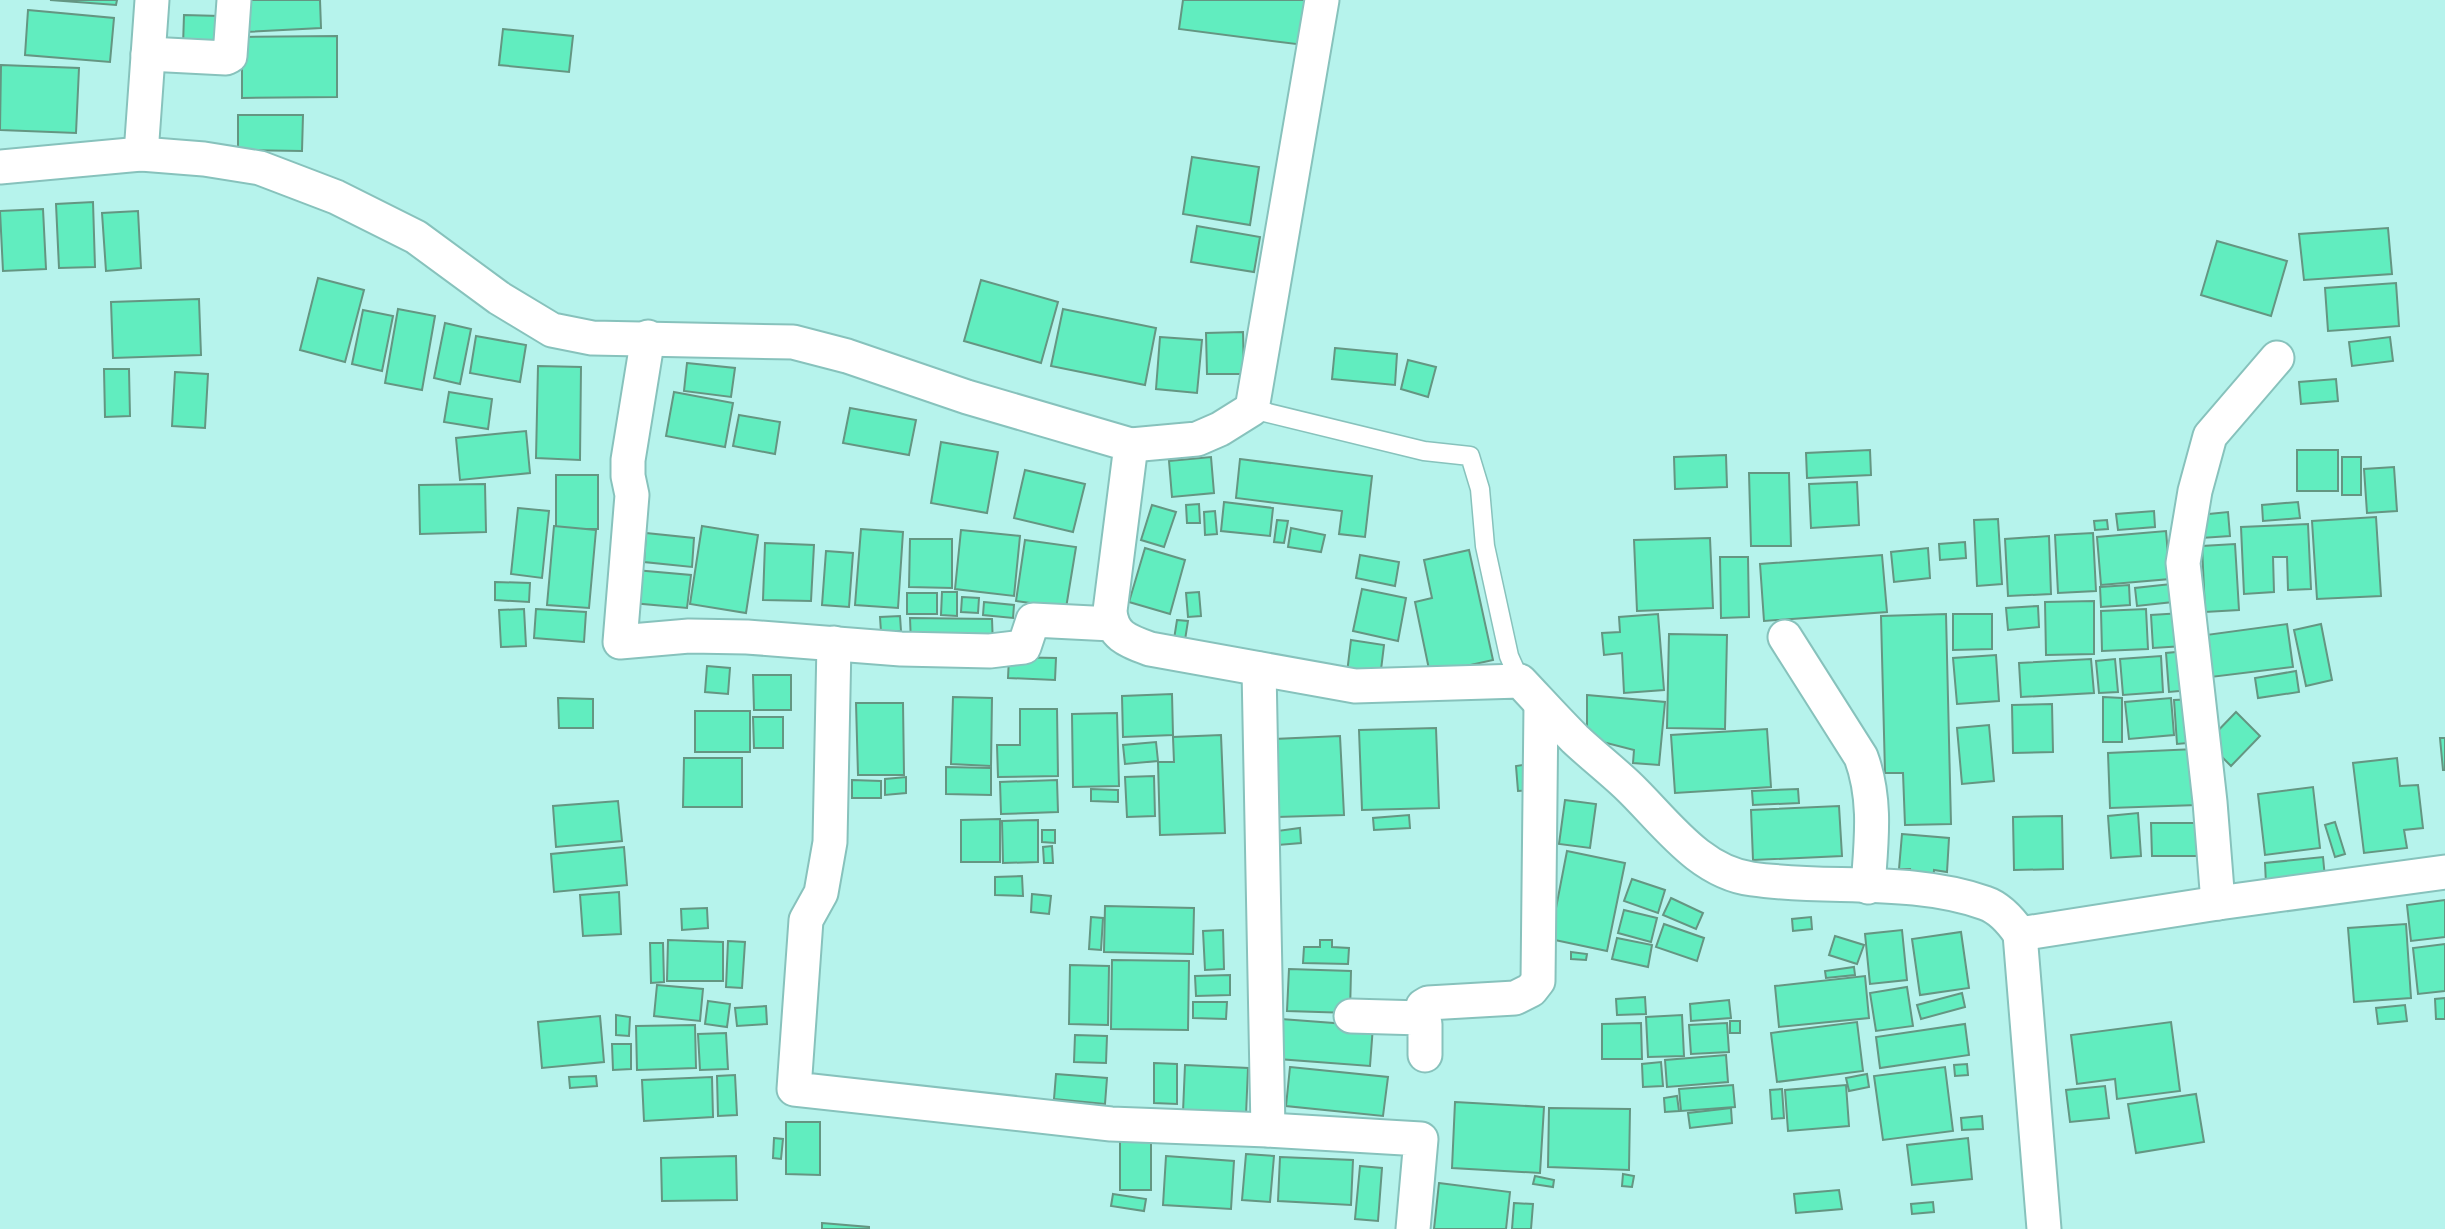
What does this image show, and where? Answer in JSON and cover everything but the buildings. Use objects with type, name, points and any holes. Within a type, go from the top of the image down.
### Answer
[{"type":"street","points":[[141,153],[152,0]]},
{"type":"street","points":[[148,54],[230,56],[234,0]]},
{"type":"street","points":[[0,167],[141,153],[260,168],[336,197],[416,237],[499,298],[552,330],[592,338],[648,337],[793,342],[847,356],[967,397],[1131,445],[1196,439],[1220,429],[1252,409],[1322,0]]},
{"type":"street","points":[[648,337],[628,460],[632,504],[620,642],[689,636],[747,637],[901,649],[990,651],[1021,649],[1026,644],[1032,620],[1112,624]]},
{"type":"street","points":[[2218,903],[2210,802],[2183,563],[2195,491],[2210,436],[2277,358]]},
{"type":"street","points":[[1131,445],[1110,611],[1112,624],[1127,641],[1150,649],[1355,686],[1531,693],[1668,828],[1717,868],[1750,879],[1907,888],[1987,903],[2008,918],[2020,934],[2044,1229]]},
{"type":"street","points":[[1785,637],[1861,757],[1866,770],[1872,809],[1868,887]]},
{"type":"street","points":[[834,643],[830,842],[821,893],[806,920],[794,1089],[1111,1124],[1421,1139],[1413,1229]]},
{"type":"street","points":[[1259,669],[1268,1130]]},
{"type":"street","points":[[1419,1017],[1427,1003],[1515,998],[1531,990],[1538,981],[1531,693]]},
{"type":"street","points":[[2020,934],[2445,872]]},
{"type":"street","points":[[1351,1016],[1422,1018],[1425,1024],[1425,1055]]},
{"type":"lane","points":[[1252,409],[1424,451],[1469,456],[1480,489],[1485,546],[1509,656],[1531,693]]}]
